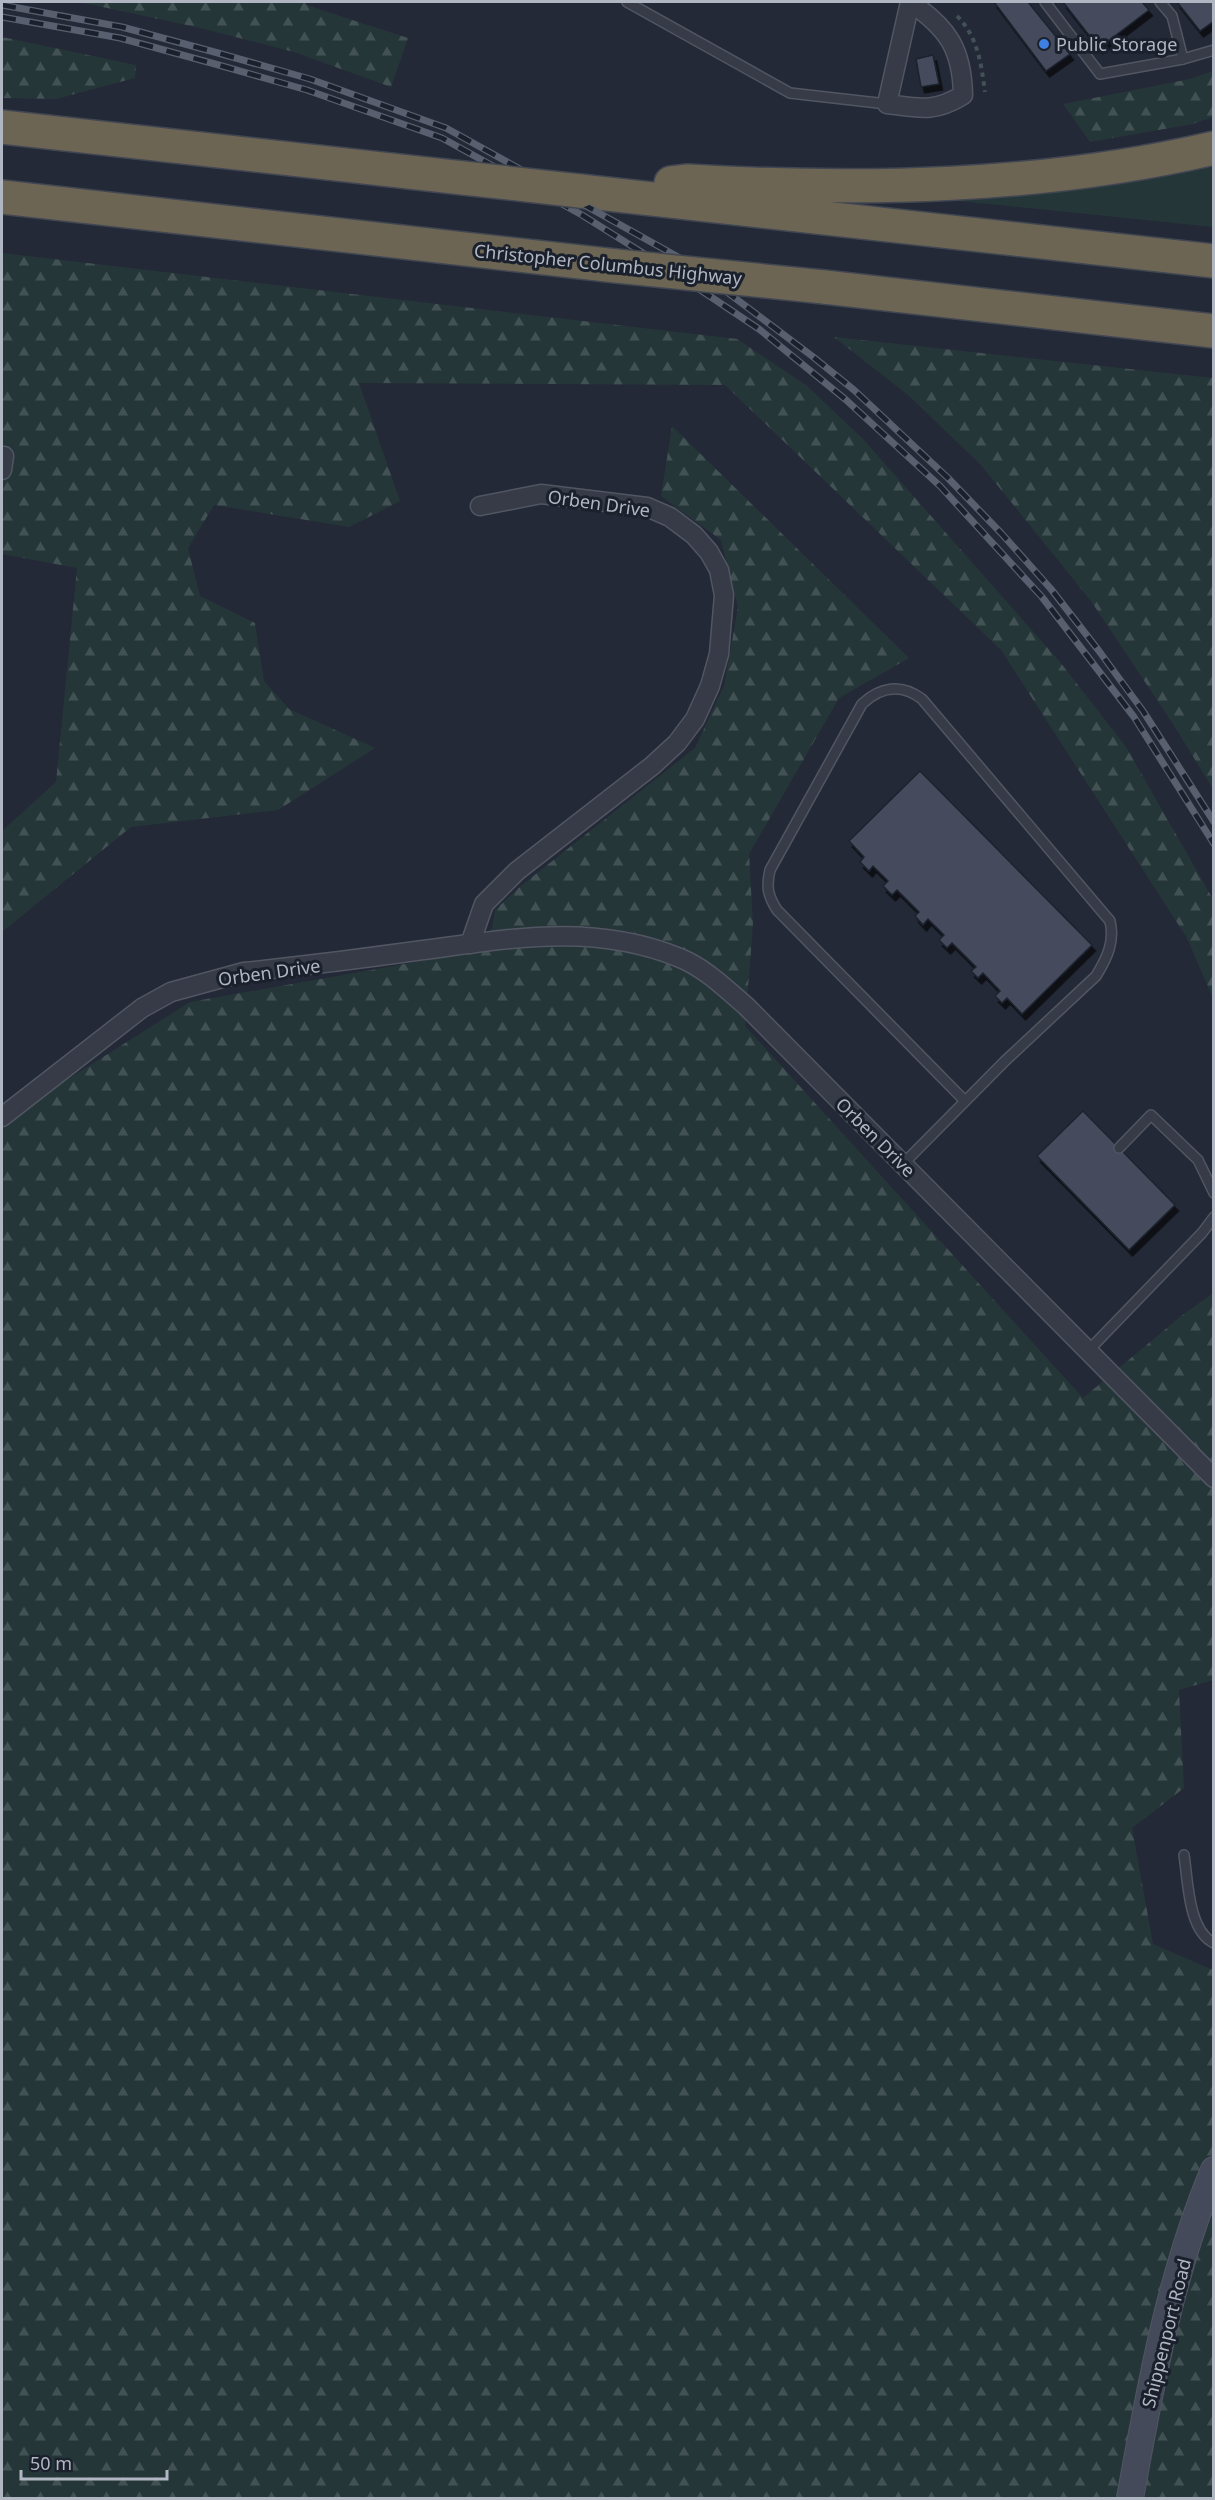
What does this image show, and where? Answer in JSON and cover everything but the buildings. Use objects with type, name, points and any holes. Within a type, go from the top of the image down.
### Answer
[{"type":"highway","points":[[2,128],[1214,261]]},
{"type":"highway","points":[[580,191],[688,181],[814,185],[996,180],[1084,172],[1172,158],[1214,148]]},
{"type":"highway","name":"Christopher Columbus Highway","points":[[2,197],[1214,331]]},
{"type":"highway","points":[[1030,311],[1214,352]]},
{"type":"street","points":[[910,2],[938,25],[957,53],[963,70],[963,95],[945,106],[929,108],[887,104],[910,2]]},
{"type":"street","name":"Orben Drive","points":[[470,944],[484,904],[517,871],[652,766],[676,743],[695,719],[710,686],[719,654],[724,595],[719,570],[709,552],[694,535],[670,517],[647,507],[541,494],[480,506]]},
{"type":"street","name":"Orben Drive","points":[[2,1117],[142,1008],[171,992],[244,972],[540,937],[597,936],[655,949],[683,959],[713,978],[746,1006],[1214,1478]]},
{"type":"street","name":"Shippenport Road","points":[[1130,2499],[1171,2301],[1180,2266],[1214,2170]]},
{"type":"lane","points":[[627,2],[790,93],[887,104]]},
{"type":"lane","points":[[1045,2],[1100,74],[1183,59],[1214,50]]},
{"type":"lane","points":[[1160,2],[1172,16],[1183,59]]},
{"type":"lane","points":[[903,1164],[965,1101],[1096,976],[1105,960],[1112,932],[1110,921],[922,699],[907,690],[890,688],[871,696],[862,704],[770,870],[767,884],[769,897],[777,910],[965,1101]]},
{"type":"lane","points":[[1119,1148],[1151,1115],[1198,1160],[1214,1193]]},
{"type":"lane","points":[[1088,1351],[1202,1233],[1214,1217]]},
{"type":"lane","points":[[1184,1855],[1195,1923],[1209,1941],[1214,1943]]},
{"type":"green space","points":[[79,2],[305,2],[306,5],[408,38],[391,87],[294,52],[196,27]]},
{"type":"green space","points":[[2,37],[136,65],[135,78],[56,99],[2,98]]},
{"type":"green space","points":[[1213,71],[1213,117],[1193,124],[1090,142],[1063,104],[1190,79]]},
{"type":"green space","points":[[1213,162],[1213,227],[920,197]]},
{"type":"green space","points":[[2,253],[737,339],[806,385],[863,439],[1060,662],[1126,747],[1213,899],[1213,998],[1187,938],[1001,650],[725,385],[359,383],[400,501],[349,527],[214,505],[188,548],[200,596],[255,623],[264,681],[289,709],[375,748],[278,810],[131,827],[2,932],[2,831],[56,782],[77,568],[2,554]]},
{"type":"green space","points":[[834,337],[1213,378],[1213,789],[1173,724],[1091,601],[981,465],[908,395]]},
{"type":"green space","points":[[672,426],[909,658],[839,698],[749,854],[753,925],[745,1026],[1083,1398],[1180,1317],[1213,1293],[1213,1680],[1179,1690],[1184,1788],[1132,1828],[1153,1944],[1213,1970],[1213,2498],[2,2498],[2,1121],[190,1002],[467,953],[492,929],[495,910],[522,885],[695,748],[724,686],[738,607],[721,540],[661,496]]},
{"type":"railway","points":[[2,5],[122,27],[218,53],[310,79],[446,128],[687,262],[854,390],[948,478],[1001,533],[1051,589],[1099,651],[1143,711],[1214,822]]},
{"type":"railway","points":[[2,17],[120,38],[215,64],[307,90],[442,138],[582,215],[759,329],[845,399],[940,486],[1042,597],[1134,717],[1214,844]]},
{"type":"place","name":"Public Storage","points":[[1044,44]]}]
